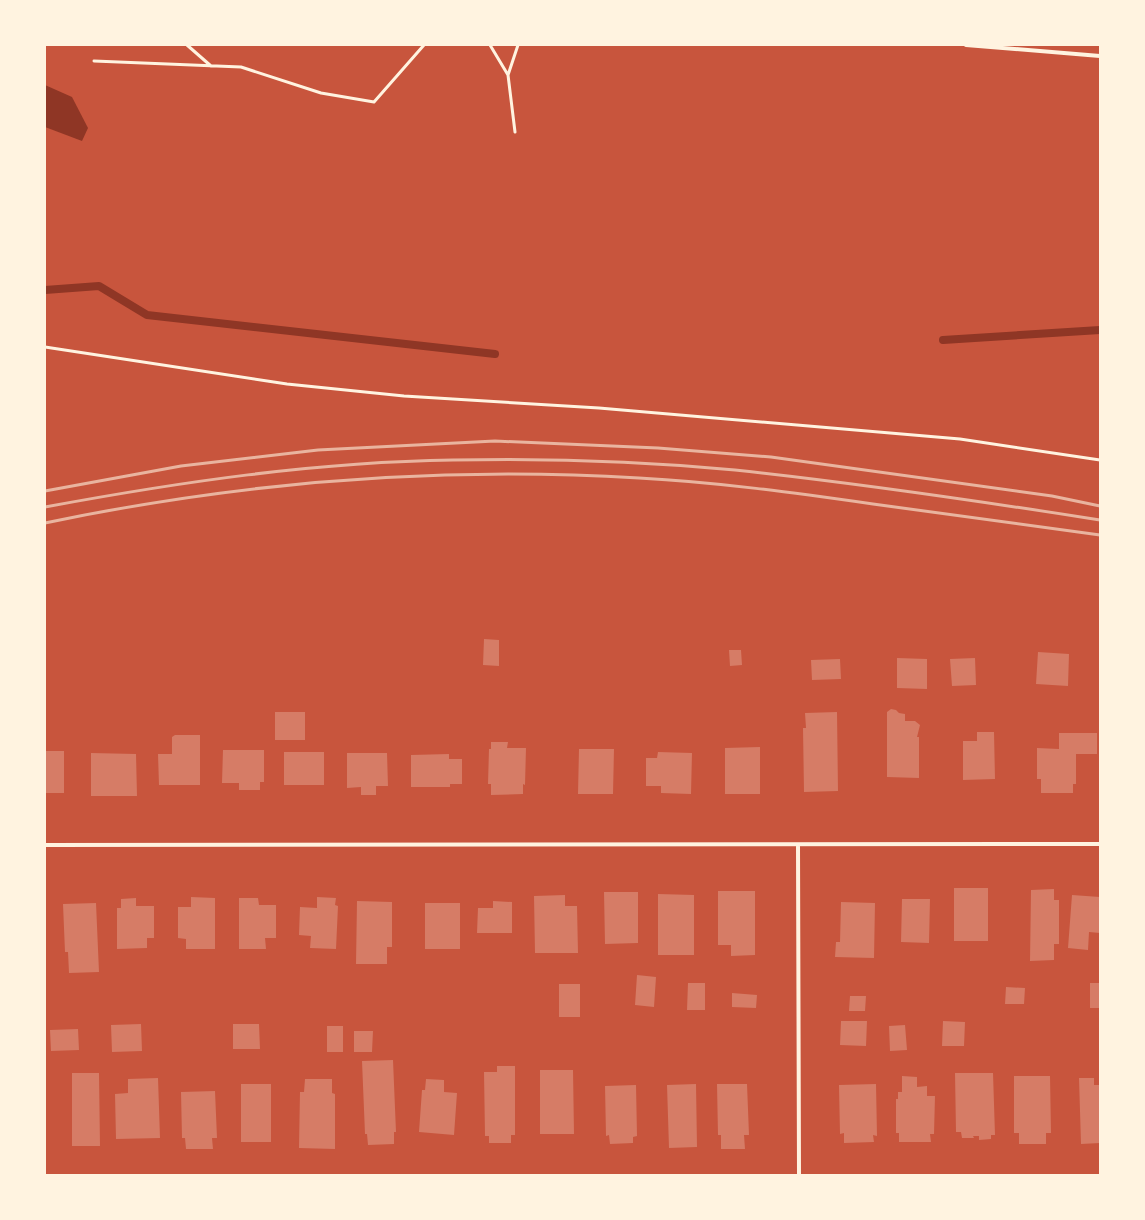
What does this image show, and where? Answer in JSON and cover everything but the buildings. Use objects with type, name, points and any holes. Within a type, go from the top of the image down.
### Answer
[{"type":"street","points":[[966,45],[1100,56]]},
{"type":"street","points":[[45,845],[1100,844]]},
{"type":"street","points":[[798,845],[800,1175]]},
{"type":"lane","points":[[187,45],[211,66]]},
{"type":"lane","points":[[94,62],[241,67],[321,93],[374,102],[424,45]]},
{"type":"lane","points":[[490,45],[508,75],[515,132]]},
{"type":"lane","points":[[508,75],[518,45]]},
{"type":"lane","points":[[45,347],[287,384],[404,396],[599,408],[960,439],[1100,460]]},
{"type":"shaded area","points":[[45,85],[72,97],[88,128],[82,141],[45,127]]},
{"type":"waterway","points":[[45,290],[99,286],[147,315],[495,354]]},
{"type":"waterway","points":[[943,340],[1100,330]]},
{"type":"railway","points":[[45,491],[181,466],[318,450],[495,441],[658,448],[771,457],[1052,496],[1100,506]]},
{"type":"railway","points":[[45,507],[146,489],[299,469],[401,462],[523,459],[629,462],[735,470],[918,493],[1100,520]]},
{"type":"railway","points":[[45,523],[192,497],[266,488],[415,476],[490,474],[639,478],[727,485],[1100,535]]}]
